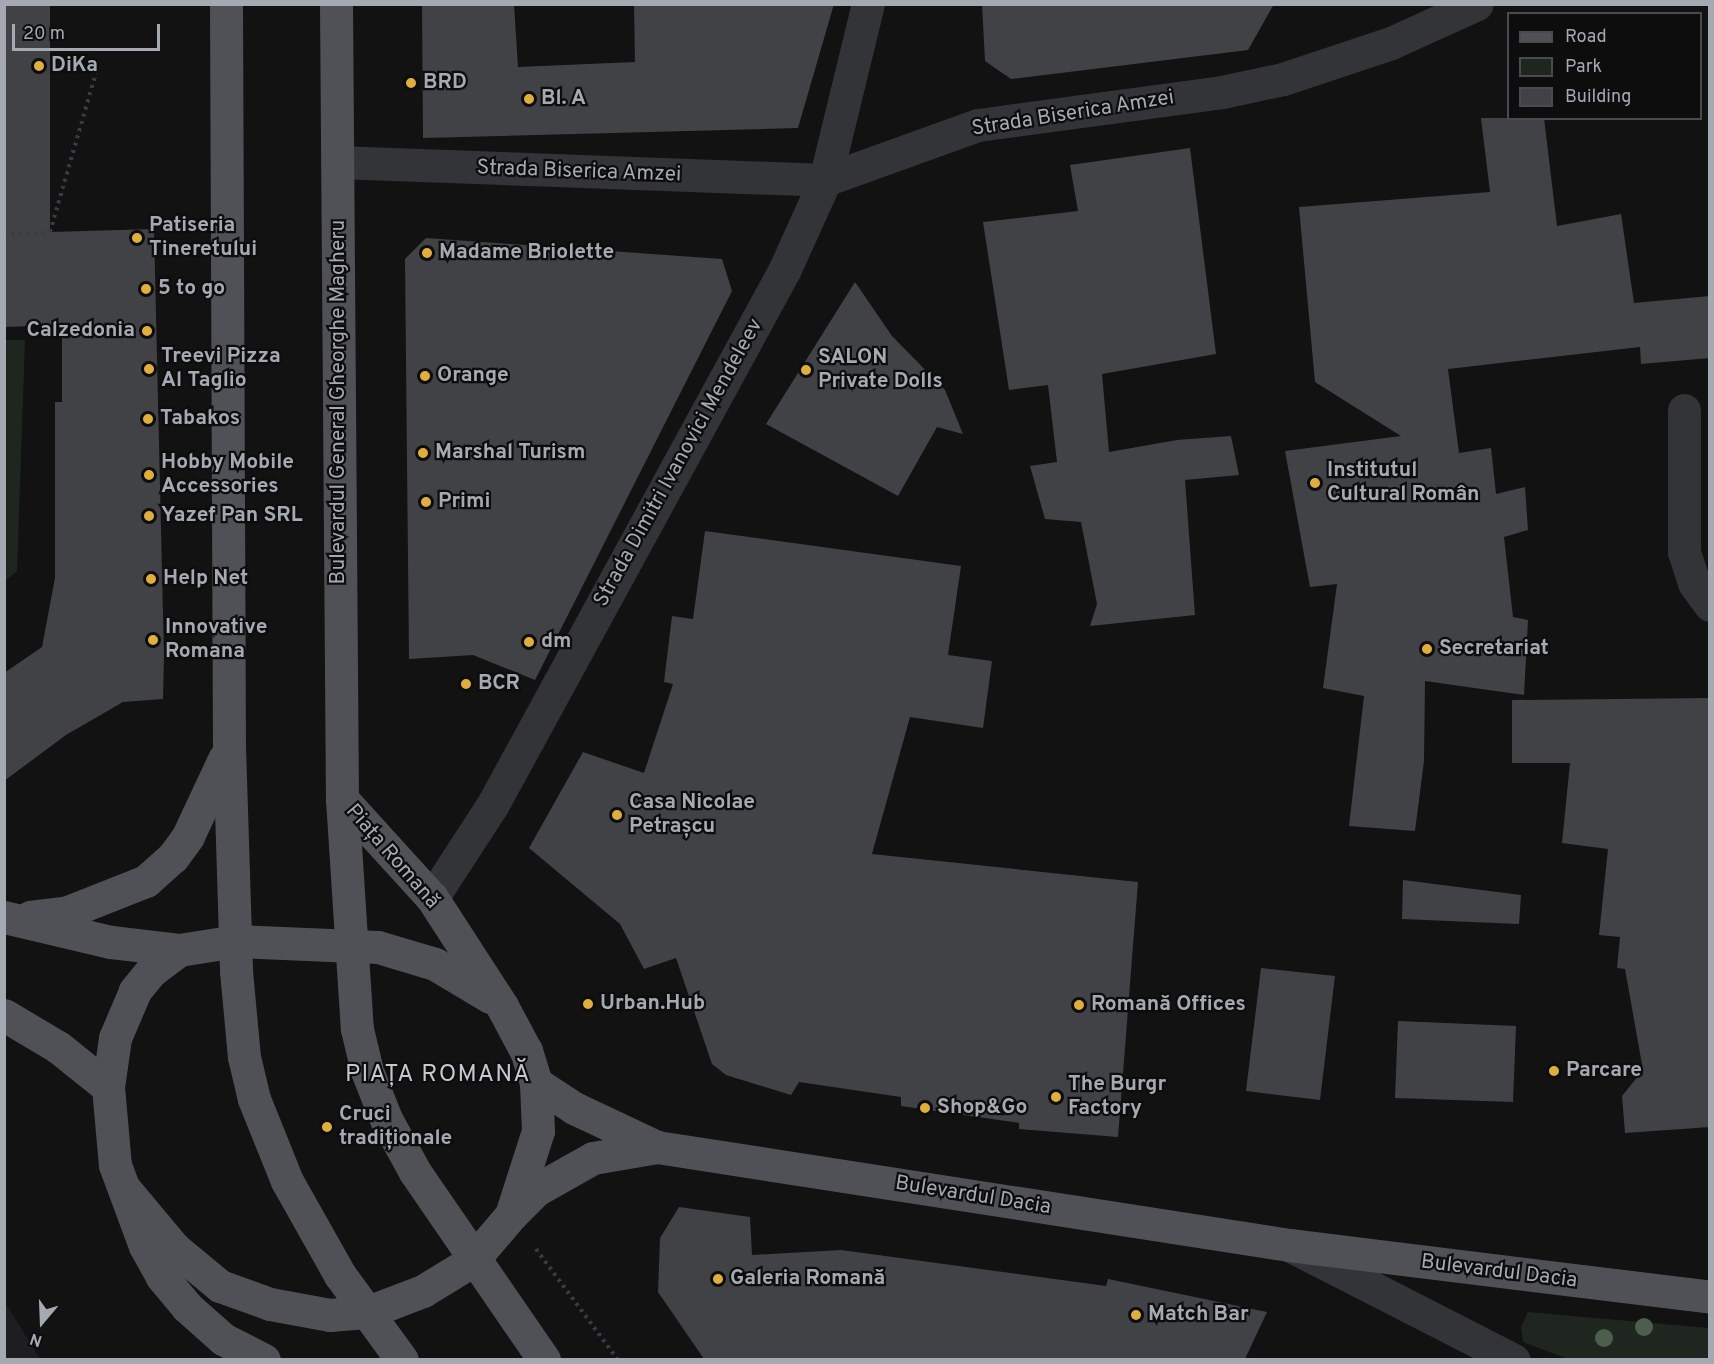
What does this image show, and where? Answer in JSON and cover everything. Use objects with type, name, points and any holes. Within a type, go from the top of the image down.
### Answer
[{"type":"main road","points":[[226,4],[229,746],[236,941],[244,1057],[268,1141],[311,1226],[402,1359]]},
{"type":"main road","name":"Bulevardul General Gheorghe Magheru","points":[[336,4],[342,800]]},
{"type":"main road","points":[[9,918],[65,913],[146,881],[173,857],[188,836],[207,801],[229,746]]},
{"type":"main road","name":"Piața Romană","points":[[342,800],[432,898],[502,1006],[526,1051],[536,1083],[539,1110],[535,1148],[511,1215],[472,1261]]},
{"type":"main road","name":"Piața Romană","points":[[342,800],[349,944],[357,1029],[378,1100],[415,1172],[472,1261],[544,1359]]},
{"type":"main road","points":[[9,918],[111,942],[179,950],[236,941],[349,944]]},
{"type":"main road","name":"Piața Romană","points":[[349,944],[407,954],[435,964],[502,1006]]},
{"type":"main road","points":[[179,950],[151,971],[122,1016],[108,1088],[115,1165],[145,1246],[162,1277],[187,1306],[224,1339],[255,1358]]},
{"type":"main road","points":[[4,1015],[58,1047],[108,1088]]},
{"type":"main road","name":"Bulevardul Dacia","points":[[536,1083],[574,1108],[657,1147],[1289,1245],[1710,1297]]},
{"type":"main road","name":"Bulevardul Dacia","points":[[511,1215],[536,1190],[593,1158],[657,1147]]},
{"type":"main road","points":[[124,1188],[174,1248],[220,1286],[299,1311],[330,1315],[368,1312],[423,1291],[472,1261]]},
{"type":"street","name":"Strada Dimitri Ivanovici Mendeleev","points":[[432,898],[504,784],[784,271],[825,180],[868,4]]},
{"type":"street","name":"Strada Biserica Amzei","points":[[337,162],[825,180],[978,125],[1222,92],[1283,79],[1391,43],[1477,4]]},
{"type":"street","points":[[1684,410],[1684,552],[1694,583],[1710,605]]},
{"type":"street","name":"Bulevardul Dacia","points":[[1289,1245],[1514,1359]]},
{"type":"path","points":[[4,235],[50,232],[97,69]]},
{"type":"path","points":[[511,1215],[618,1359]]},
{"type":"shaded area","points":[[5,1302],[40,1359],[5,1359]]},
{"type":"green space","points":[[5,340],[25,340],[17,571],[5,581]]},
{"type":"green space","points":[[1528,1312],[1709,1328],[1709,1359],[1568,1359],[1523,1342],[1521,1327]]},
{"type":"building","points":[[4,4],[50,4],[50,232],[154,229],[164,657],[163,699],[123,702],[66,735],[4,781],[4,673],[42,647],[55,578],[55,402],[62,402],[62,325],[4,327]]},
{"type":"building","points":[[422,4],[514,4],[518,67],[635,62],[634,4],[834,4],[798,128],[423,138]]},
{"type":"building","points":[[982,4],[1274,4],[1248,50],[1011,79],[985,61]]},
{"type":"building","points":[[1481,118],[1544,120],[1557,226],[1621,214],[1634,303],[1710,296],[1710,358],[1641,364],[1640,347],[1448,369],[1459,453],[1491,448],[1496,494],[1525,487],[1528,530],[1504,537],[1513,617],[1528,620],[1524,695],[1425,681],[1424,761],[1415,831],[1349,826],[1364,696],[1323,688],[1337,584],[1310,587],[1285,451],[1401,436],[1315,382],[1299,207],[1490,192]]},
{"type":"building","points":[[1190,148],[1216,354],[1102,374],[1109,452],[1177,440],[1231,436],[1239,475],[1185,480],[1195,615],[1090,626],[1097,604],[1081,522],[1045,519],[1030,466],[1057,462],[1048,385],[1009,390],[983,222],[1078,211],[1070,165]]},
{"type":"building","points":[[426,238],[722,259],[732,291],[535,680],[473,655],[409,659],[405,259]]},
{"type":"building","points":[[855,282],[892,336],[945,390],[963,434],[937,427],[898,496],[766,424]]},
{"type":"building","points":[[705,531],[961,566],[948,655],[992,661],[983,728],[910,717],[872,854],[1138,882],[1118,1137],[1019,1129],[1019,1123],[901,1106],[901,1097],[799,1082],[791,1095],[726,1075],[712,1064],[676,958],[644,969],[620,924],[529,848],[583,752],[644,773],[673,684],[664,682],[672,616],[693,619]]},
{"type":"building","points":[[1710,698],[1710,1127],[1625,1133],[1622,1096],[1643,1070],[1625,969],[1617,968],[1620,937],[1599,935],[1608,849],[1562,843],[1570,763],[1512,763],[1512,700]]},
{"type":"building","points":[[1403,880],[1521,895],[1519,924],[1402,919]]},
{"type":"building","points":[[1261,968],[1335,976],[1320,1100],[1246,1091]]},
{"type":"building","points":[[1398,1021],[1516,1026],[1513,1102],[1395,1098]]},
{"type":"building","points":[[679,1207],[750,1217],[752,1255],[841,1250],[1106,1286],[1108,1279],[1267,1312],[1245,1359],[704,1359],[658,1292],[660,1238]]},
{"type":"place","name":"DiKa","points":[[39,66]]},
{"type":"place","name":"BRD","points":[[411,83]]},
{"type":"place","name":"Bl. A","points":[[529,99]]},
{"type":"place","name":"Patiseria Tineretului","points":[[137,238]]},
{"type":"place","name":"Madame Briolette","points":[[427,253]]},
{"type":"place","name":"5 to go","points":[[146,289]]},
{"type":"place","name":"Calzedonia","points":[[147,331]]},
{"type":"place","name":"Treevi Pizza Al Taglio","points":[[149,369]]},
{"type":"place","name":"SALON Private Dolls","points":[[806,370]]},
{"type":"place","name":"Orange","points":[[425,376]]},
{"type":"place","name":"Tabakos","points":[[148,419]]},
{"type":"place","name":"Marshal Turism","points":[[423,453]]},
{"type":"place","name":"Hobby Mobile Accessories","points":[[149,475]]},
{"type":"place","name":"Institutul Cultural Român","points":[[1315,483]]},
{"type":"place","name":"Primi","points":[[426,502]]},
{"type":"place","name":"Yazef Pan SRL","points":[[149,516]]},
{"type":"place","name":"Help Net","points":[[151,579]]},
{"type":"place","name":"Innovative Romana","points":[[153,640]]},
{"type":"place","name":"dm","points":[[529,642]]},
{"type":"place","name":"Secretariat","points":[[1427,649]]},
{"type":"place","name":"BCR","points":[[466,684]]},
{"type":"place","name":"Casa Nicolae Petrașcu","points":[[617,815]]},
{"type":"place","name":"Urban.Hub","points":[[588,1004]]},
{"type":"place","name":"Romană Offices","points":[[1079,1005]]},
{"type":"place","name":"Parcare","points":[[1554,1071]]},
{"type":"place","name":"The Burgr Factory","points":[[1056,1097]]},
{"type":"place","name":"Shop&Go","points":[[925,1108]]},
{"type":"place","name":"Cruci tradiționale","points":[[327,1127]]},
{"type":"place","name":"Galeria Romană","points":[[718,1279]]},
{"type":"place","name":"Match Bar","points":[[1136,1315]]},
{"type":"district","name":"PIAȚA ROMANĂ","points":[[438,1076]]}]
